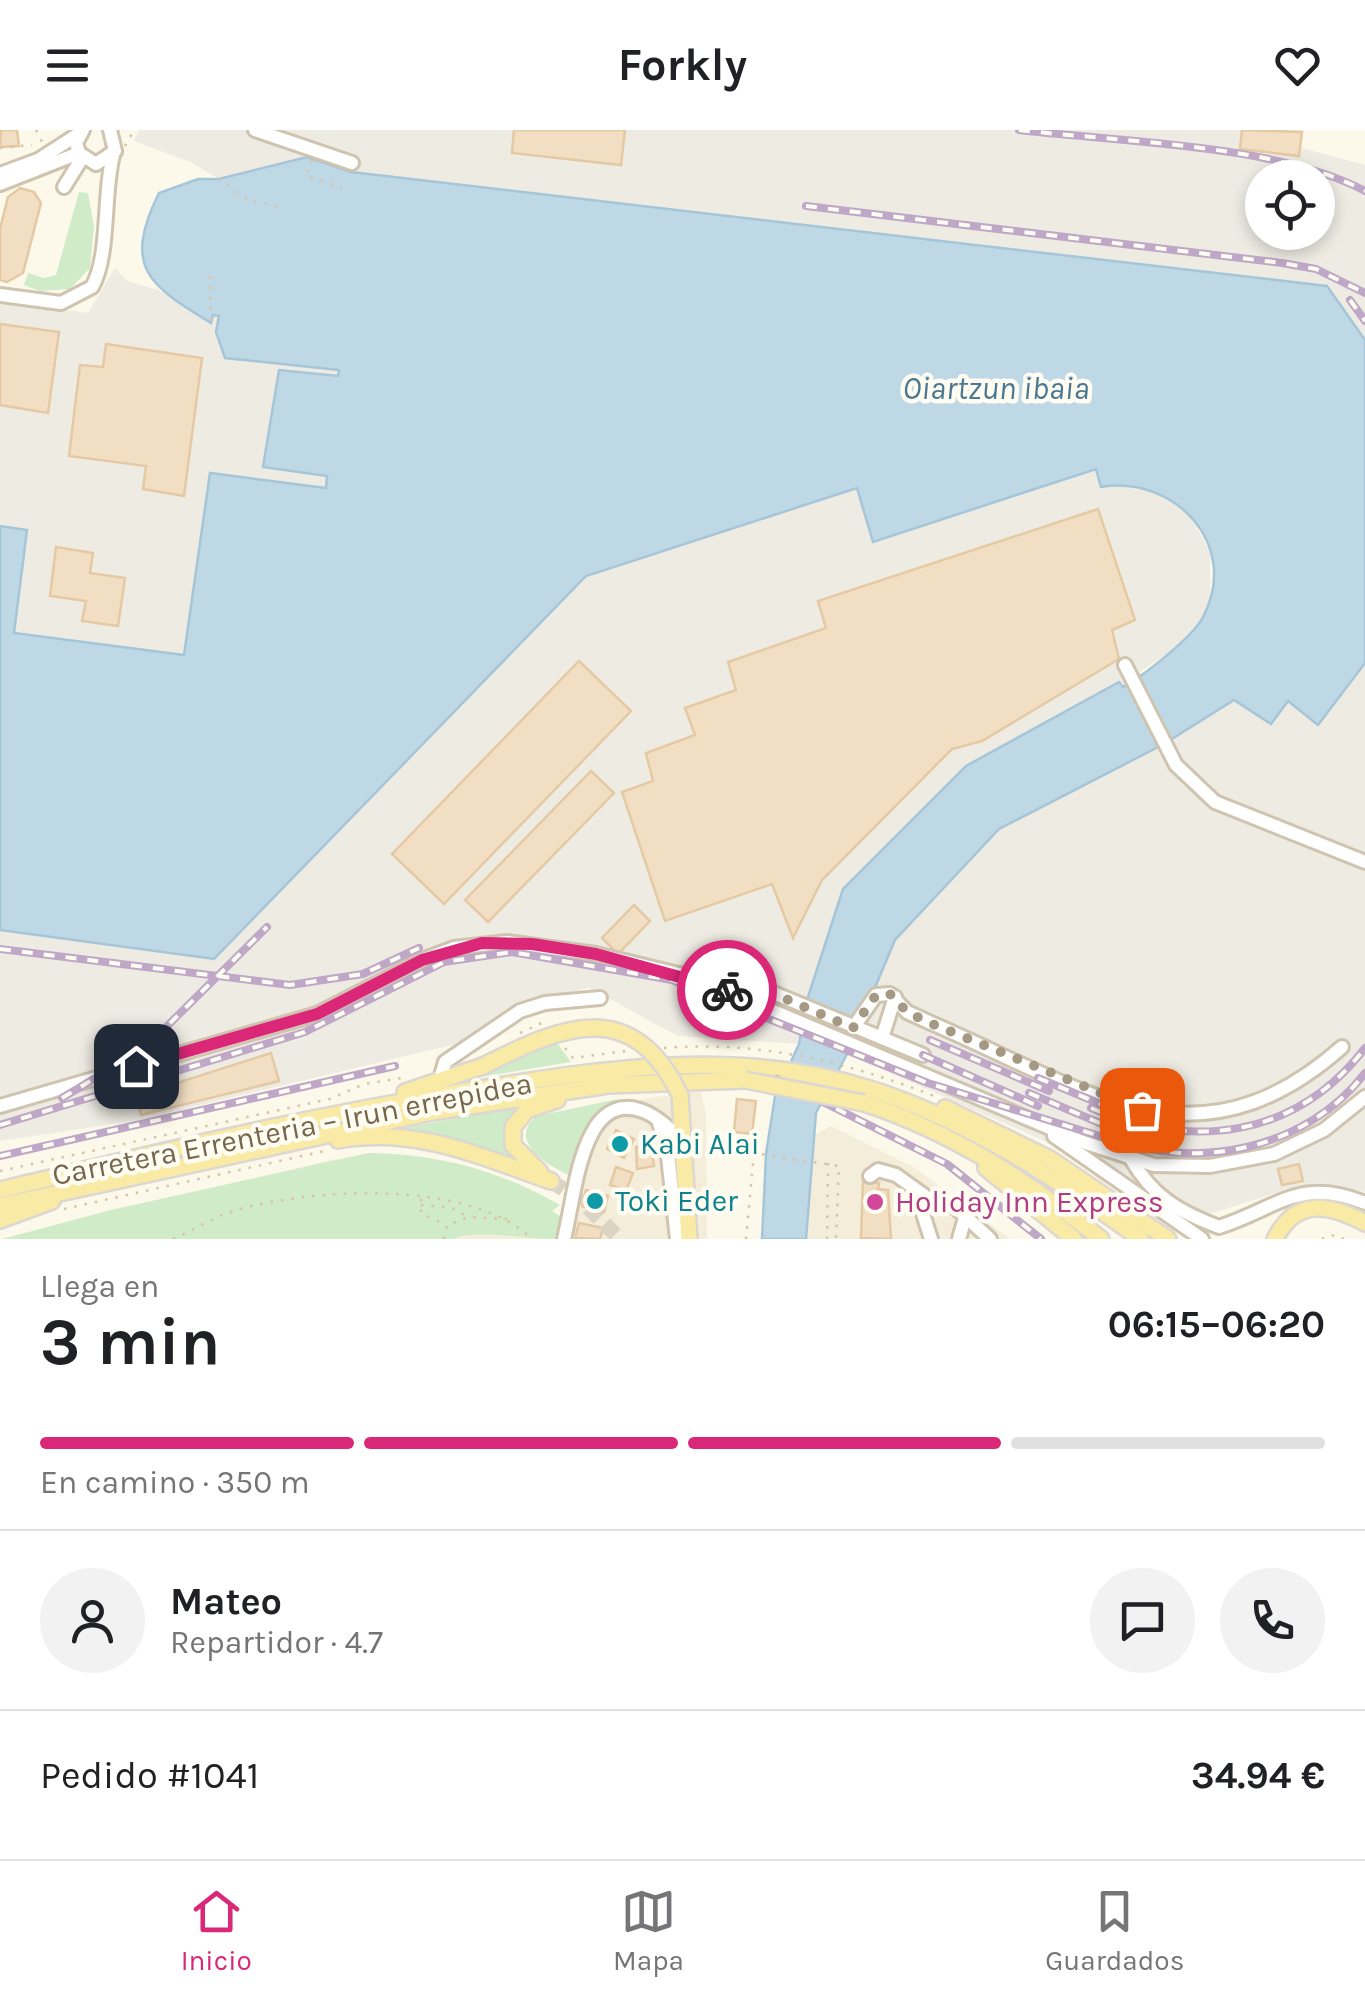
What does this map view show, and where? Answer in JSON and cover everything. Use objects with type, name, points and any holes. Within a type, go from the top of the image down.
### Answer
[{"type":"main road","points":[[369,1108],[396,1094],[484,1066],[548,1034],[594,1026],[628,1035],[661,1059],[680,1095],[687,1150],[689,1239]]},
{"type":"main road","name":"Carretera Errenteria – Irun errepidea","points":[[0,1206],[302,1138],[587,1088],[747,1065]]},
{"type":"main road","name":"Carretera Errenteria – Irun errepidea","points":[[0,1190],[369,1108],[606,1070],[747,1065],[868,1088],[902,1100],[1010,1153],[1140,1239]]},
{"type":"main road","points":[[302,1138],[329,1142],[376,1135],[431,1140],[551,1181],[521,1158],[513,1146],[513,1127],[526,1110],[587,1088]]},
{"type":"main road","name":"Carretera Errenteria – Irun errepidea","points":[[868,1088],[1032,1187],[1101,1239]]},
{"type":"main road","points":[[902,1100],[936,1104],[1017,1141],[1083,1179],[1168,1239]]},
{"type":"main road","points":[[952,1140],[1074,1239]]},
{"type":"main road","points":[[0,1179],[58,1166],[93,1167]]},
{"type":"main road","points":[[0,1220],[78,1187]]},
{"type":"main road","points":[[1274,1238],[1303,1210],[1327,1206],[1365,1223]]},
{"type":"main road","points":[[1348,1214],[1362,1239]]},
{"type":"street","points":[[110,130],[118,150]]},
{"type":"street","points":[[0,295],[49,303],[84,294],[98,277],[103,211],[124,130]]},
{"type":"street","points":[[254,130],[352,164]]},
{"type":"street","points":[[0,174],[38,160],[81,132],[83,158],[103,211]]},
{"type":"street","points":[[0,184],[52,162],[83,158],[103,163],[118,150]]},
{"type":"street","points":[[52,162],[61,165],[66,182],[83,158]]},
{"type":"street","points":[[1125,665],[1176,764],[1215,802],[1365,862]]},
{"type":"street","points":[[0,1106],[317,1014],[422,960],[482,943],[532,944],[596,954],[695,978],[1131,1160],[1174,1166],[1242,1162],[1274,1154],[1324,1130],[1365,1097]]},
{"type":"street","points":[[735,992],[742,980],[923,1055]]},
{"type":"street","points":[[852,1027],[876,995],[895,997],[907,1012],[948,1030],[1118,1103],[1166,1114],[1217,1113],[1264,1102],[1302,1081],[1342,1047]]},
{"type":"street","points":[[882,1038],[895,997]]},
{"type":"street","points":[[439,1083],[444,1062],[520,1010],[546,1003],[600,998]]},
{"type":"street","points":[[564,1239],[594,1130],[624,1108],[654,1114],[687,1150]]},
{"type":"street","points":[[654,1114],[667,1147],[676,1239]]},
{"type":"street","points":[[1031,1120],[1202,1239]]},
{"type":"street","points":[[1131,1160],[1128,1176],[1138,1196]]},
{"type":"street","points":[[1131,1160],[1156,1196],[1219,1228],[1232,1239]]},
{"type":"street","points":[[1156,1196],[1174,1166]]},
{"type":"street","points":[[870,1176],[886,1170],[917,1194],[954,1206],[990,1239]]},
{"type":"street","points":[[1219,1228],[1308,1191],[1341,1193],[1365,1203]]},
{"type":"street","points":[[917,1194],[931,1238]]},
{"type":"street","points":[[926,1217],[941,1204]]},
{"type":"street","points":[[964,1218],[959,1239],[978,1239]]},
{"type":"path","points":[[36,130],[42,143],[50,136]]},
{"type":"path","points":[[118,150],[134,130]]},
{"type":"path","points":[[0,148],[32,146]]},
{"type":"path","points":[[312,159],[306,175],[342,188]]},
{"type":"path","points":[[219,179],[247,198],[284,208]]},
{"type":"path","points":[[210,276],[211,323]]},
{"type":"path","points":[[511,1036],[543,1022],[553,1034]]},
{"type":"path","points":[[563,1046],[573,1058],[640,1050]]},
{"type":"path","points":[[656,1048],[868,1088]]},
{"type":"path","points":[[0,1171],[330,1099],[364,1084],[402,1078]]},
{"type":"path","points":[[59,1210],[342,1147]]},
{"type":"path","points":[[746,1239],[754,1152],[839,1166],[836,1239]]},
{"type":"path","points":[[826,1239],[828,1162]]},
{"type":"path","points":[[172,1239],[219,1216],[253,1206],[321,1198],[421,1198],[471,1204],[507,1218],[532,1239]]},
{"type":"path","points":[[421,1198],[422,1213],[447,1225],[466,1218],[507,1218]]},
{"type":"path","points":[[422,1205],[457,1209],[466,1218]]},
{"type":"path","points":[[444,1239],[447,1225]]},
{"type":"path","points":[[1322,1239],[1331,1235],[1344,1239]]},
{"type":"shaded area","points":[[139,130],[1289,130],[1302,148],[1365,165],[1365,340],[1327,286],[351,172],[307,157],[219,179],[190,162],[134,141]]},
{"type":"shaded area","points":[[115,268],[127,281],[158,290],[210,322],[213,314],[219,316],[226,358],[339,370],[338,376],[279,370],[264,466],[327,476],[326,489],[210,474],[185,655],[13,633],[27,531],[0,526],[0,301],[88,313]]},
{"type":"shaded area","points":[[1097,469],[1102,486],[1122,483],[1154,489],[1189,513],[1210,552],[1210,600],[1202,620],[1182,644],[1141,671],[1134,682],[1123,688],[1119,682],[966,766],[807,1000],[799,1044],[678,1036],[589,988],[529,1000],[456,1044],[134,1121],[0,1141],[0,930],[214,959],[586,576],[857,488],[874,542]]},
{"type":"shaded area","points":[[1365,663],[1365,1192],[1321,1183],[1297,1186],[1210,1214],[847,1054],[895,940],[999,829],[1164,744],[1234,700],[1288,701]]},
{"type":"shaded area","points":[[701,1091],[706,1114],[707,1239],[2,1239],[335,1159],[531,1197],[563,1218],[602,1114],[620,1102]]},
{"type":"shaded area","points":[[831,1126],[915,1168],[1010,1239],[806,1239],[813,1136]]},
{"type":"green space","points":[[79,192],[88,193],[94,226],[90,268],[70,289],[40,291],[24,285],[28,273],[44,278],[56,275]]},
{"type":"green space","points":[[555,1040],[571,1062],[469,1079]]},
{"type":"green space","points":[[618,1099],[594,1115],[573,1177],[543,1160],[528,1144],[528,1125],[537,1116]]},
{"type":"green space","points":[[518,1107],[504,1136],[509,1157],[448,1137],[386,1131]]},
{"type":"green space","points":[[368,1153],[443,1160],[538,1193],[560,1205],[552,1211],[563,1218],[556,1239],[487,1235],[453,1239],[2,1239],[111,1210]]},
{"type":"water","name":"Oiartzun ibaia","points":[[307,157],[351,172],[1327,286],[1365,340],[1365,663],[1318,725],[1288,701],[1271,724],[1234,700],[1164,744],[999,829],[895,940],[847,1054],[816,1113],[806,1239],[762,1239],[766,1154],[775,1096],[799,1044],[807,1000],[843,889],[966,766],[1119,682],[1123,687],[1179,645],[1203,617],[1213,590],[1214,565],[1207,541],[1194,520],[1176,504],[1154,492],[1128,486],[1101,487],[1096,469],[873,542],[857,488],[586,576],[214,959],[0,930],[0,526],[27,530],[14,633],[184,655],[210,473],[326,488],[327,476],[263,467],[279,370],[338,376],[339,370],[225,358],[216,332],[219,316],[213,315],[211,323],[172,297],[148,272],[143,257],[148,219],[159,193],[198,179],[219,179]]},
{"type":"building","points":[[1,130],[17,130],[19,146],[0,147]]},
{"type":"building","points":[[514,130],[625,130],[621,165],[512,153]]},
{"type":"building","points":[[1242,130],[1302,132],[1299,156],[1240,149]]},
{"type":"building","points":[[20,188],[34,192],[41,203],[23,273],[7,282],[0,280],[0,229],[8,197]]},
{"type":"building","points":[[0,324],[59,332],[48,413],[0,405]]},
{"type":"building","points":[[106,344],[202,358],[184,496],[143,489],[146,466],[69,456],[80,365],[103,367]]},
{"type":"building","points":[[1098,509],[1135,620],[1112,630],[1119,659],[982,741],[952,749],[822,880],[793,938],[772,884],[665,921],[622,792],[653,781],[646,753],[695,735],[685,708],[736,690],[728,662],[826,628],[818,601]]},
{"type":"building","points":[[56,547],[93,553],[90,573],[125,578],[118,626],[82,621],[86,601],[50,596]]},
{"type":"building","points":[[579,661],[631,711],[444,904],[392,854]]},
{"type":"building","points":[[591,771],[614,793],[488,922],[465,900]]},
{"type":"building","points":[[634,905],[650,921],[618,954],[602,938]]},
{"type":"building","points":[[271,1053],[279,1081],[141,1115],[136,1096]]},
{"type":"building","points":[[737,1099],[756,1101],[752,1134],[734,1132]]},
{"type":"building","name":"Kabi Alai","points":[[616,1130],[634,1139],[624,1158],[607,1149]]},
{"type":"building","points":[[651,1144],[654,1166],[637,1169],[636,1147]]},
{"type":"building","points":[[1299,1164],[1303,1181],[1282,1185],[1278,1169]]},
{"type":"building","points":[[616,1167],[633,1173],[626,1191],[610,1185]]},
{"type":"building","name":"Holiday Inn Express","points":[[863,1182],[879,1183],[878,1189],[888,1190],[891,1239],[861,1238]]},
{"type":"building","name":"Toki Eder","points":[[586,1190],[608,1196],[604,1212],[582,1206]]},
{"type":"building","points":[[579,1223],[603,1228],[600,1239],[575,1238]]},
{"type":"tunnel","points":[[551,1181],[581,1201],[620,1239]]},
{"type":"railway","points":[[1019,130],[1244,154],[1329,175],[1365,191]]},
{"type":"railway","points":[[806,206],[1282,263],[1316,269],[1365,293]]},
{"type":"railway","points":[[1350,300],[1365,321]]},
{"type":"railway","points":[[62,1098],[144,1049],[267,927]]},
{"type":"railway","points":[[0,949],[290,985],[363,974],[419,948]]},
{"type":"railway","points":[[0,1125],[305,1032],[444,962],[512,952],[672,980],[928,1083],[1119,1142]]},
{"type":"railway","points":[[930,1040],[1049,1091]]},
{"type":"railway","points":[[1091,1108],[1167,1129],[1240,1128],[1307,1102],[1365,1048]]},
{"type":"railway","points":[[923,1055],[1038,1106]]},
{"type":"railway","points":[[0,1156],[395,1066]]},
{"type":"railway","points":[[1106,1137],[1176,1153],[1247,1147],[1312,1120],[1341,1099],[1365,1073]]},
{"type":"railway","points":[[1038,1078],[1108,1107]]},
{"type":"railway","points":[[777,1079],[947,1164],[1041,1239]]},
{"type":"railway","points":[[1029,1093],[1102,1124]]},
{"type":"way so far","points":[[727,990],[735,992],[742,980],[853,1028],[876,995],[890,994],[907,1012],[930,1023],[1142,1110]]},
{"type":"place","name":"Kabi Alai","points":[[620,1144]]},
{"type":"place","name":"Toki Eder","points":[[595,1201]]},
{"type":"place","name":"Holiday Inn Express","points":[[875,1202]]},
{"type":"route","points":[[136,1066],[317,1014],[422,960],[482,943],[548,945],[596,954],[695,978],[727,990]]}]
